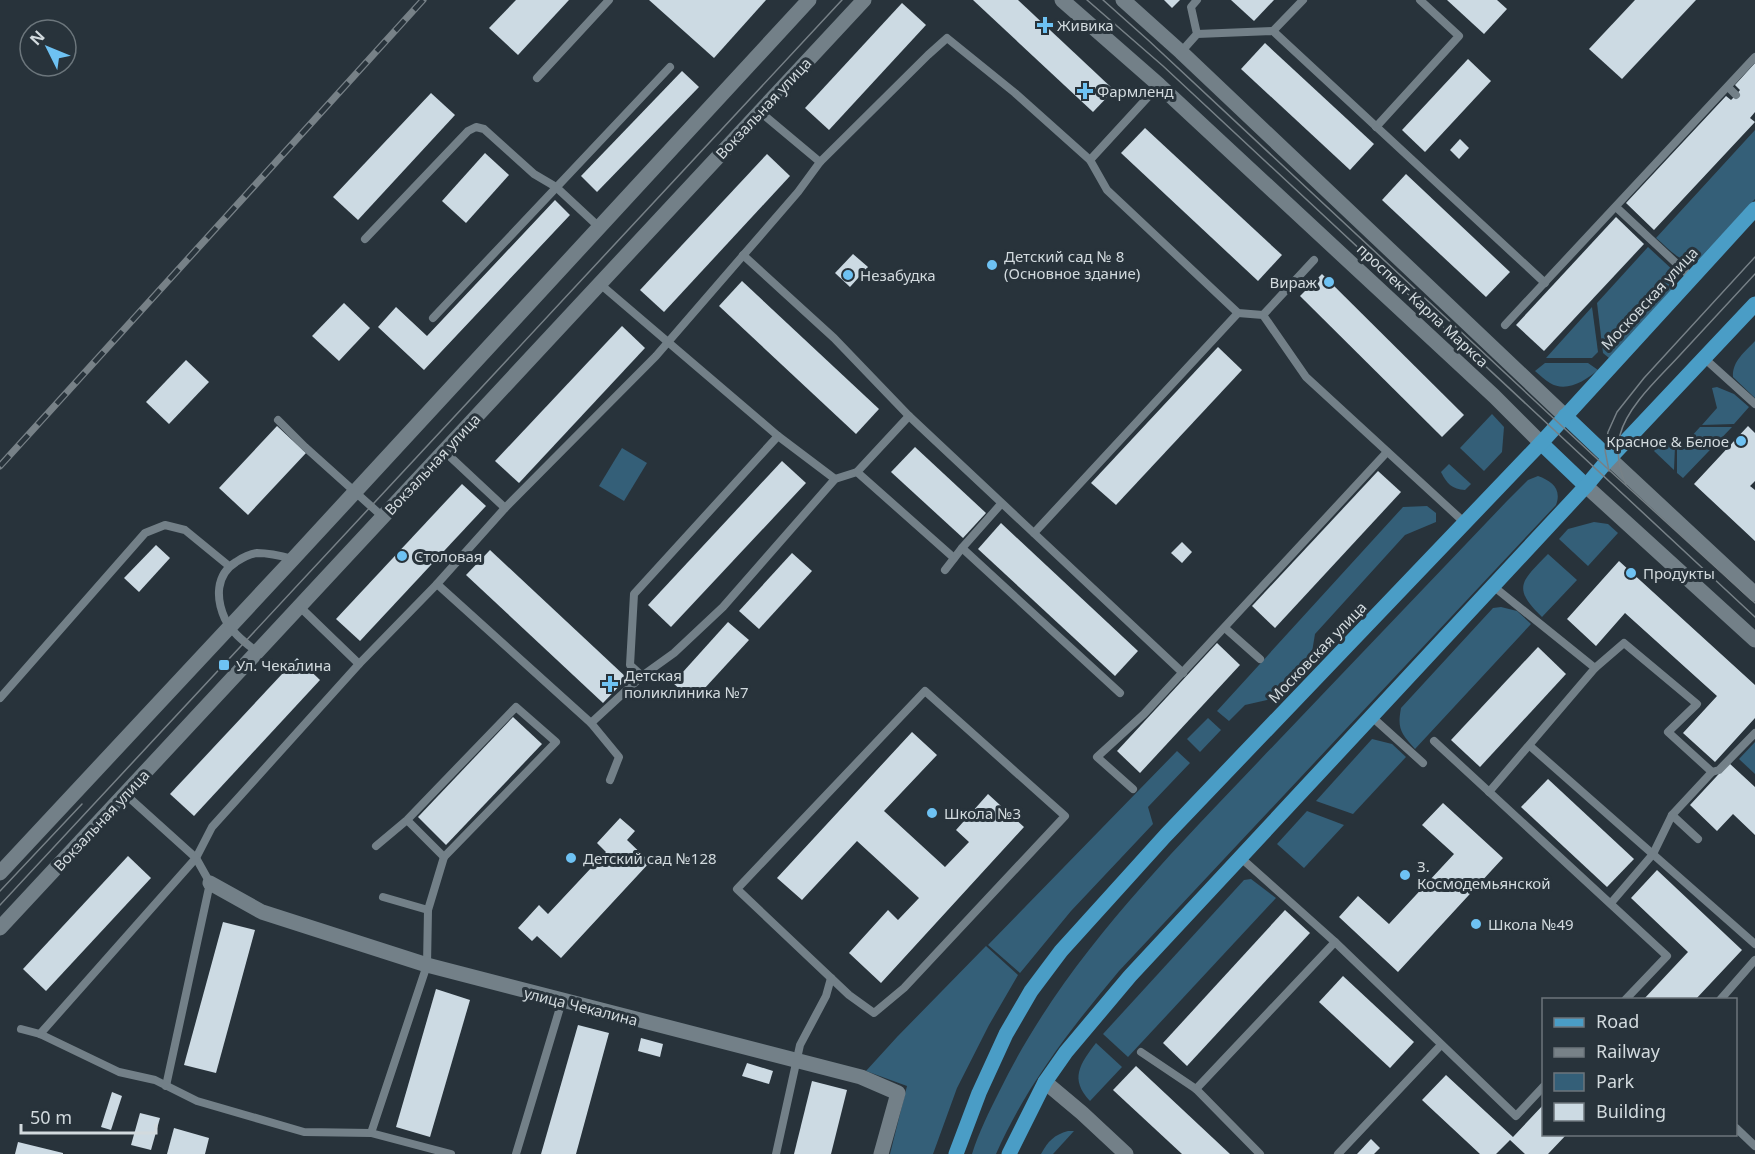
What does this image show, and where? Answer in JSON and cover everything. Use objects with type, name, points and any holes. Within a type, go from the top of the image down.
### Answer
[{"type":"main road","points":[[0,873],[809,0]]},
{"type":"main road","name":"Вокзальная улица","points":[[0,928],[864,0]]},
{"type":"main road","name":"проспект Карла Маркса","points":[[1062,0],[1159,85],[1494,396],[1586,486],[1755,640]]},
{"type":"main road","name":"проспект Карла Маркса","points":[[1123,0],[1181,52],[1755,594]]},
{"type":"main road","name":"Московская улица","points":[[956,1154],[1005,1034],[1031,991],[1061,951],[1166,835],[1541,443],[1755,209]]},
{"type":"main road","points":[[1009,1154],[1046,1082],[1066,1052],[1130,976],[1586,486],[1609,458],[1755,304]]},
{"type":"main road","name":"улица Чекалина","points":[[210,883],[262,912],[427,965],[861,1077],[898,1093],[881,1154]]},
{"type":"main road","points":[[1046,1082],[1126,1154]]},
{"type":"lane","points":[[537,78],[609,0]]},
{"type":"lane","points":[[1197,0],[1191,7],[1197,34]]},
{"type":"lane","points":[[1274,32],[1303,0]]},
{"type":"lane","points":[[1376,127],[1459,36],[1420,0]]},
{"type":"lane","points":[[1181,52],[1197,34],[1274,32],[1545,283]]},
{"type":"lane","points":[[40,1034],[196,858],[212,827],[360,664],[437,584],[505,508],[669,342],[798,192],[820,162],[948,38],[1015,93],[1090,160],[1107,190],[1238,313],[1263,315]]},
{"type":"lane","points":[[1505,325],[1755,57]]},
{"type":"lane","points":[[433,318],[670,67]]},
{"type":"lane","points":[[1090,160],[1159,85]]},
{"type":"lane","points":[[1728,87],[1736,95]]},
{"type":"lane","points":[[759,111],[820,162]]},
{"type":"lane","points":[[365,239],[468,131],[476,127],[484,129],[534,174],[556,188],[599,227]]},
{"type":"lane","points":[[1616,207],[1692,278]]},
{"type":"lane","points":[[743,255],[834,338],[909,416],[1001,504],[1183,673]]},
{"type":"lane","points":[[1263,315],[1314,260]]},
{"type":"lane","points":[[600,284],[778,436],[835,479]]},
{"type":"lane","points":[[1034,533],[1238,313]]},
{"type":"lane","points":[[1263,315],[1306,377],[1465,523]]},
{"type":"lane","points":[[1704,358],[1755,405]]},
{"type":"lane","points":[[591,723],[642,676],[674,654],[723,607],[835,479],[857,472],[909,416]]},
{"type":"lane","points":[[278,420],[383,517]]},
{"type":"lane","points":[[642,676],[630,665],[634,594],[778,436]]},
{"type":"lane","points":[[444,451],[505,508]]},
{"type":"lane","points":[[1133,789],[1097,757],[1144,714],[1183,673],[1387,452]]},
{"type":"lane","points":[[857,472],[954,558]]},
{"type":"lane","points":[[945,570],[1001,504]]},
{"type":"lane","points":[[0,698],[145,533],[165,525],[185,530],[228,566]]},
{"type":"lane","points":[[962,548],[1120,693]]},
{"type":"lane","points":[[257,652],[230,627],[225,618],[219,596],[220,580],[228,566],[256,553],[293,559]]},
{"type":"lane","points":[[437,584],[591,723],[619,757],[610,780]]},
{"type":"lane","points":[[1493,586],[1594,668]]},
{"type":"lane","points":[[300,607],[360,664]]},
{"type":"lane","points":[[1225,627],[1260,659]]},
{"type":"lane","points":[[1490,792],[1594,668],[1624,643],[1697,704],[1668,732],[1712,772]]},
{"type":"lane","points":[[925,691],[1065,816],[904,988],[874,1013],[849,995],[831,978],[737,889],[925,691]]},
{"type":"lane","points":[[371,1133],[427,965],[428,910],[444,857],[556,742],[516,707],[407,820],[376,846]]},
{"type":"lane","points":[[1372,717],[1423,763]]},
{"type":"lane","points":[[1611,903],[1653,854],[1672,815],[1712,772],[1719,770],[1755,733]]},
{"type":"lane","points":[[1434,741],[1667,956],[1625,998]]},
{"type":"lane","points":[[1530,746],[1755,944]]},
{"type":"lane","points":[[125,794],[196,858],[210,883],[166,1086]]},
{"type":"lane","points":[[1672,815],[1698,839]]},
{"type":"lane","points":[[407,820],[444,857]]},
{"type":"lane","points":[[1241,858],[1335,942],[1516,1116],[1542,1088]]},
{"type":"lane","points":[[383,897],[428,910]]},
{"type":"lane","points":[[1196,1089],[1335,942]]},
{"type":"lane","points":[[1721,998],[1755,960]]},
{"type":"lane","points":[[776,1154],[800,1045],[826,996],[831,978]]},
{"type":"lane","points":[[516,1154],[562,1001]]},
{"type":"lane","points":[[21,1029],[40,1034],[119,1072],[155,1080],[196,1101],[304,1132],[371,1133],[451,1154]]},
{"type":"lane","points":[[1338,1154],[1441,1045]]},
{"type":"lane","points":[[1141,1052],[1196,1089],[1260,1154]]},
{"type":"lane","points":[[1737,1129],[1755,1146]]},
{"type":"green space","points":[[1755,130],[1755,199],[1699,259],[1687,260],[1676,255],[1656,238]]},
{"type":"green space","points":[[1648,247],[1676,273],[1676,285],[1609,358],[1603,353],[1597,303]]},
{"type":"green space","points":[[1592,307],[1598,352],[1592,358],[1546,358]]},
{"type":"green space","points":[[1755,341],[1755,398],[1733,377],[1733,371],[1737,361]]},
{"type":"green space","points":[[1545,363],[1588,363],[1598,370],[1581,382],[1562,387],[1550,383],[1535,371]]},
{"type":"green space","points":[[1717,387],[1734,394],[1749,407],[1734,424],[1702,425],[1717,408],[1712,388]]},
{"type":"green space","points":[[1492,414],[1504,427],[1502,452],[1484,471],[1460,448]]},
{"type":"green space","points":[[1700,427],[1732,427],[1683,478],[1677,473],[1677,447],[1681,448]]},
{"type":"green space","points":[[1662,443],[1675,446],[1674,470],[1654,451]]},
{"type":"green space","points":[[622,448],[647,463],[624,501],[599,486]]},
{"type":"green space","points":[[1449,464],[1471,484],[1465,490],[1453,487],[1443,476],[1441,472]]},
{"type":"green space","points":[[1538,476],[1548,480],[1557,490],[1556,505],[1119,971],[1035,1081],[996,1154],[972,1154],[988,1115],[1024,1045],[1052,1001],[1116,917],[1186,838],[1507,501],[1528,480]]},
{"type":"green space","points":[[1427,506],[1436,513],[1436,522],[1405,535],[1315,634],[1311,658],[1267,700],[1245,705],[1229,721],[1217,711],[1403,507]]},
{"type":"green space","points":[[1594,522],[1608,524],[1618,533],[1588,566],[1559,539],[1568,529]]},
{"type":"green space","points":[[1548,554],[1577,580],[1542,617],[1532,607],[1523,591],[1527,578]]},
{"type":"green space","points":[[1501,607],[1517,611],[1531,624],[1415,749],[1401,730],[1401,708],[1493,608]]},
{"type":"green space","points":[[1208,718],[1221,730],[1200,752],[1187,739]]},
{"type":"green space","points":[[1372,739],[1392,744],[1406,757],[1353,814],[1316,801]]},
{"type":"green space","points":[[1755,742],[1755,774],[1739,759]]},
{"type":"green space","points":[[1177,751],[1190,763],[1148,807],[1153,824],[1071,911],[1020,973],[988,945]]},
{"type":"green space","points":[[1307,811],[1344,825],[1304,868],[1277,844]]},
{"type":"green space","points":[[1251,879],[1276,898],[1128,1057],[1103,1034],[1244,880]]},
{"type":"green space","points":[[986,946],[1018,975],[957,1088],[933,1154],[890,1154],[907,1086],[866,1071]]},
{"type":"green space","points":[[1096,1043],[1122,1067],[1090,1101],[1078,1079],[1085,1058]]},
{"type":"green space","points":[[1068,1131],[1074,1131],[1053,1154],[1041,1154],[1052,1139]]},
{"type":"building","points":[[516,0],[569,0],[518,55],[489,28]]},
{"type":"building","points":[[649,0],[766,0],[714,58]]},
{"type":"building","points":[[973,0],[1018,0],[1114,90],[1093,112]]},
{"type":"building","points":[[1164,0],[1180,0],[1172,8]]},
{"type":"building","points":[[1231,0],[1274,0],[1254,21]]},
{"type":"building","points":[[1447,0],[1497,0],[1507,9],[1484,34]]},
{"type":"building","points":[[1635,0],[1696,0],[1622,79],[1589,49]]},
{"type":"building","points":[[902,3],[926,25],[829,130],[805,108]]},
{"type":"building","points":[[1265,43],[1374,144],[1350,170],[1241,69]]},
{"type":"building","points":[[1468,59],[1491,81],[1425,152],[1402,130]]},
{"type":"building","points":[[1755,63],[1755,112],[1750,118],[1755,122],[1654,230],[1626,203],[1726,96],[1731,100],[1736,95],[1740,90],[1735,85]]},
{"type":"building","points":[[682,71],[699,87],[597,192],[581,176]]},
{"type":"building","points":[[431,93],[455,115],[358,220],[333,197]]},
{"type":"building","points":[[1145,128],[1282,255],[1258,281],[1121,153]]},
{"type":"building","points":[[1460,139],[1469,148],[1459,159],[1450,150]]},
{"type":"building","points":[[485,153],[509,175],[466,223],[442,201]]},
{"type":"building","points":[[767,154],[790,176],[664,312],[640,290]]},
{"type":"building","points":[[1406,174],[1510,272],[1486,297],[1382,200]]},
{"type":"building","points":[[555,200],[570,215],[424,370],[378,327],[396,307],[427,336]]},
{"type":"building","points":[[1616,217],[1644,244],[1544,351],[1516,325]]},
{"type":"building","points":[[853,254],[868,267],[850,287],[835,273]]},
{"type":"building","points":[[1322,274],[1464,415],[1442,437],[1300,296]]},
{"type":"building","points":[[742,281],[879,409],[856,434],[719,306]]},
{"type":"building","points":[[344,303],[370,328],[339,361],[312,336]]},
{"type":"building","points":[[622,326],[645,348],[519,483],[495,461]]},
{"type":"building","points":[[1218,347],[1242,370],[1116,505],[1091,483]]},
{"type":"building","points":[[186,360],[209,382],[169,424],[146,402]]},
{"type":"building","points":[[277,426],[306,453],[248,515],[219,488]]},
{"type":"building","points":[[1748,426],[1755,433],[1755,481],[1750,486],[1755,490],[1755,541],[1694,484]]},
{"type":"building","points":[[915,447],[986,513],[963,538],[891,472]]},
{"type":"building","points":[[782,461],[806,483],[671,627],[648,605]]},
{"type":"building","points":[[1378,471],[1401,492],[1275,628],[1252,606]]},
{"type":"building","points":[[462,484],[486,506],[360,641],[336,619]]},
{"type":"building","points":[[1001,523],[1138,651],[1115,676],[978,549]]},
{"type":"building","points":[[1182,542],[1192,552],[1182,563],[1171,553]]},
{"type":"building","points":[[156,545],[170,558],[139,592],[124,578]]},
{"type":"building","points":[[490,550],[627,678],[603,703],[466,575]]},
{"type":"building","points":[[792,553],[812,571],[759,629],[739,611]]},
{"type":"building","points":[[1619,561],[1755,685],[1755,718],[1715,762],[1683,733],[1717,696],[1625,613],[1596,646],[1567,619]]},
{"type":"building","points":[[728,622],[749,640],[693,701],[673,683]]},
{"type":"building","points":[[1217,643],[1240,665],[1140,773],[1117,751]]},
{"type":"building","points":[[1538,647],[1566,674],[1480,767],[1451,740]]},
{"type":"building","points":[[297,658],[320,680],[194,816],[170,794]]},
{"type":"building","points":[[513,717],[542,744],[446,845],[418,817]]},
{"type":"building","name":"Школа №3","points":[[912,732],[937,755],[884,811],[945,867],[969,842],[956,830],[988,794],[1024,827],[881,983],[849,953],[888,910],[898,920],[919,898],[857,841],[802,900],[777,878]]},
{"type":"building","points":[[1729,763],[1755,787],[1755,835],[1733,814],[1717,831],[1690,805]]},
{"type":"building","points":[[1548,779],[1634,859],[1607,887],[1521,807]]},
{"type":"building","points":[[1443,803],[1503,858],[1398,972],[1339,917],[1358,896],[1389,924],[1454,854],[1422,825]]},
{"type":"building","points":[[620,818],[635,831],[627,840],[650,862],[561,958],[537,936],[532,941],[518,928],[539,905],[548,914],[606,852],[597,843]]},
{"type":"building","points":[[128,856],[151,878],[46,991],[23,969]]},
{"type":"building","points":[[1657,870],[1742,950],[1697,998],[1645,998],[1688,952],[1631,898]]},
{"type":"building","points":[[1285,910],[1310,933],[1187,1066],[1163,1043]]},
{"type":"building","points":[[223,922],[255,930],[216,1073],[184,1065]]},
{"type":"building","points":[[1343,976],[1414,1042],[1390,1068],[1319,1002]]},
{"type":"building","points":[[436,989],[470,1000],[430,1137],[396,1127]]},
{"type":"building","points":[[578,1025],[609,1033],[576,1154],[541,1154]]},
{"type":"building","points":[[641,1038],[663,1044],[660,1057],[638,1051]]},
{"type":"building","points":[[747,1063],[773,1071],[769,1084],[742,1076]]},
{"type":"building","points":[[1136,1066],[1230,1154],[1182,1154],[1113,1090]]},
{"type":"building","points":[[1446,1075],[1513,1137],[1542,1106],[1542,1136],[1565,1136],[1548,1154],[1525,1154],[1510,1140],[1496,1154],[1480,1154],[1422,1100]]},
{"type":"building","points":[[812,1081],[847,1090],[831,1154],[794,1154]]},
{"type":"building","points":[[112,1092],[122,1096],[111,1130],[101,1127]]},
{"type":"building","points":[[140,1113],[160,1118],[151,1150],[131,1145]]},
{"type":"building","points":[[174,1128],[209,1138],[205,1154],[167,1154]]},
{"type":"building","points":[[1371,1139],[1380,1148],[1374,1154],[1357,1154]]},
{"type":"building","points":[[18,1142],[63,1153],[63,1154],[15,1154]]},
{"type":"tram line","points":[[0,905],[842,0]]},
{"type":"tram line","points":[[1087,0],[1163,66],[1755,617]]},
{"type":"tram line","points":[[1103,0],[1755,603]]},
{"type":"tram line","points":[[1609,471],[1605,450],[1608,432],[1617,412],[1644,378],[1755,257]]},
{"type":"tram line","points":[[1626,484],[1620,467],[1618,447],[1620,435],[1630,413],[1637,402],[1755,274]]},
{"type":"tram line","points":[[0,891],[82,804]]},
{"type":"railway","points":[[0,466],[423,0]]},
{"type":"place","name":"Живика","points":[[1045,25]]},
{"type":"place","name":"Фармленд","points":[[1085,91]]},
{"type":"place","name":"Детский сад № 8 (Основное здание)","points":[[992,265]]},
{"type":"place","name":"Незабудка","points":[[848,275]]},
{"type":"place","name":"Вираж","points":[[1329,282]]},
{"type":"place","name":"Красное & Белое","points":[[1741,441]]},
{"type":"place","name":"Столовая","points":[[402,556]]},
{"type":"place","name":"Продукты","points":[[1631,573]]},
{"type":"place","name":"Ул. Чекалина","points":[[224,665]]},
{"type":"place","name":"Детская поликлиника №7","points":[[610,684]]},
{"type":"place","name":"Школа №3","points":[[932,813]]},
{"type":"place","name":"Детский сад №128","points":[[571,858]]},
{"type":"place","name":"З. Космодемьянской","points":[[1405,875]]},
{"type":"place","name":"Школа №49","points":[[1476,924]]}]
